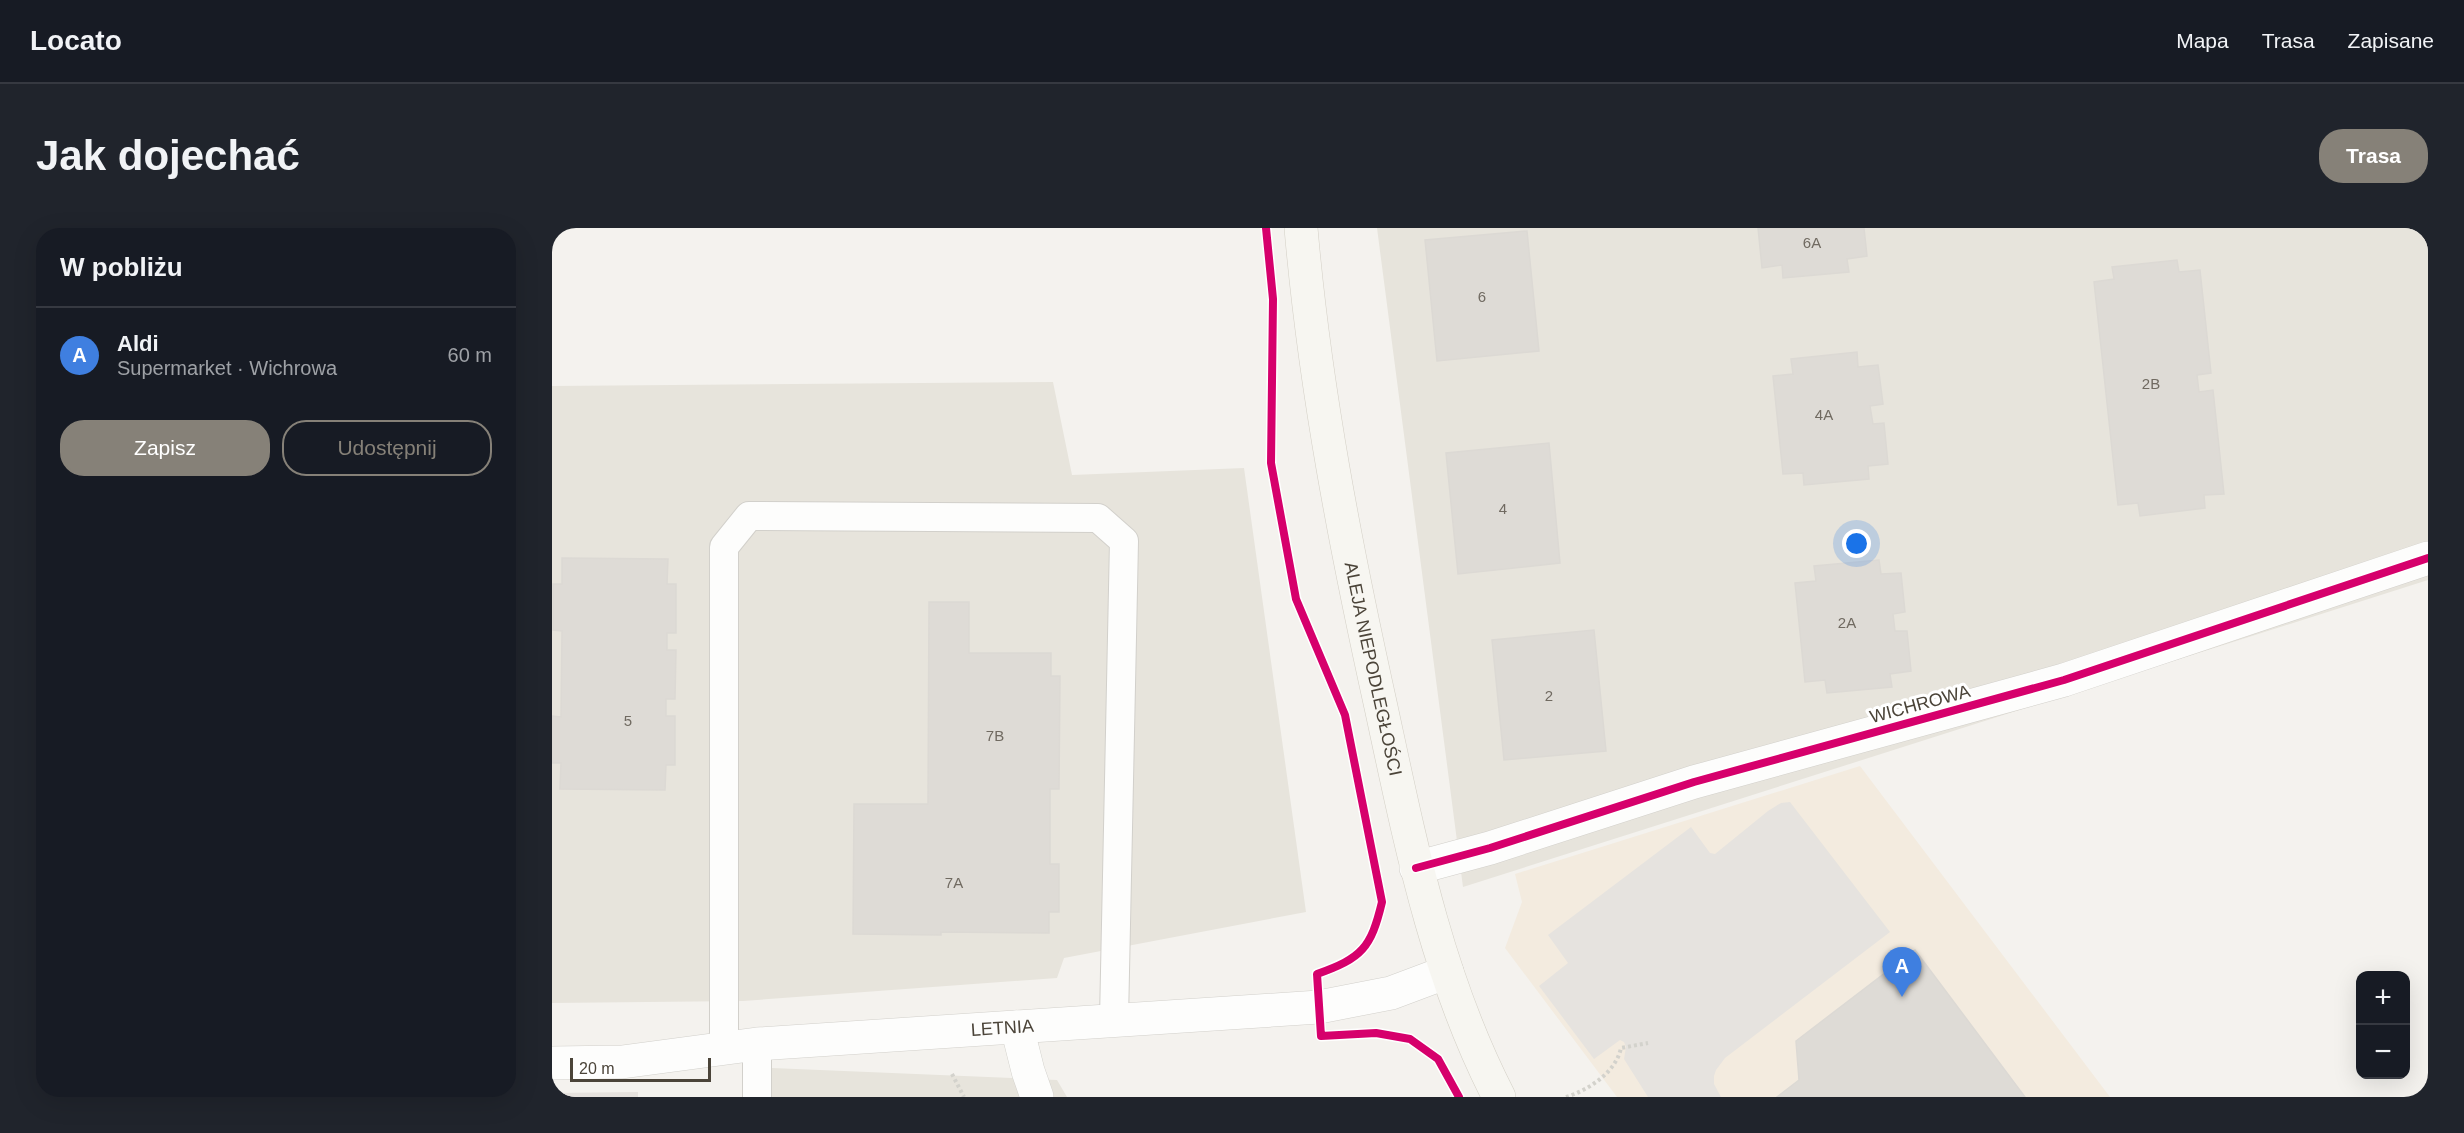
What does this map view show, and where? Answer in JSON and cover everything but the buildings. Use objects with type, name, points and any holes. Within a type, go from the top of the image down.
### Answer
[{"type":"street","name":"ALEJA NIEPODLEGŁOŚCI","points":[[1301,228],[1329,446],[1343,529],[1416,868],[1431,926],[1447,972],[1486,1072],[1499,1097]]},
{"type":"street","name":"WICHROWA","points":[[1416,868],[1490,848],[1694,782],[2064,680],[2428,558]]},
{"type":"street","name":"LETNIA","points":[[552,1063],[622,1062],[757,1044],[1319,1006],[1391,993],[1447,972]]},
{"type":"street","points":[[1017,1027],[1036,1097]]},
{"type":"lane","points":[[724,1049],[724,547],[749,516],[1098,518],[1124,541],[1114,1020]]},
{"type":"lane","points":[[757,1044],[757,1097]]},
{"type":"path","points":[[1566,1097],[1602,1078],[1612,1068],[1621,1048],[1648,1043]]},
{"type":"shaded area","points":[[1377,228],[2428,228],[2428,580],[1463,887]]},
{"type":"shaded area","points":[[1053,382],[1072,475],[1244,468],[1306,912],[1064,958],[1057,978],[743,1001],[552,1003],[552,386]]},
{"type":"shaded area","points":[[1860,766],[2110,1097],[1617,1097],[1505,948],[1522,902],[1515,874]]},
{"type":"shaded area","points":[[1790,802],[1890,932],[1725,1058],[1714,1076],[1714,1084],[1721,1097],[1648,1097],[1624,1059],[1626,1047],[1624,1042],[1620,1040],[1594,1059],[1539,986],[1568,963],[1548,935],[1691,827],[1710,853],[1715,854],[1768,811],[1781,803]]},
{"type":"shaded area","points":[[772,1068],[1057,1080],[1067,1097],[772,1097]]},
{"type":"shaded area","points":[[638,1092],[638,1097],[552,1097],[552,1093]]},
{"type":"cycle path","points":[[1266,228],[1273,299],[1271,463],[1296,599],[1345,715],[1382,902],[1374,930],[1362,949],[1345,962],[1317,974],[1321,1036],[1376,1033],[1410,1039],[1438,1059],[1459,1097]]},
{"type":"cycle path","points":[[1416,868],[1490,848],[1694,782],[2064,680],[2428,558]]},
{"type":"place","name":"Aldi","points":[[1902,997]]}]
